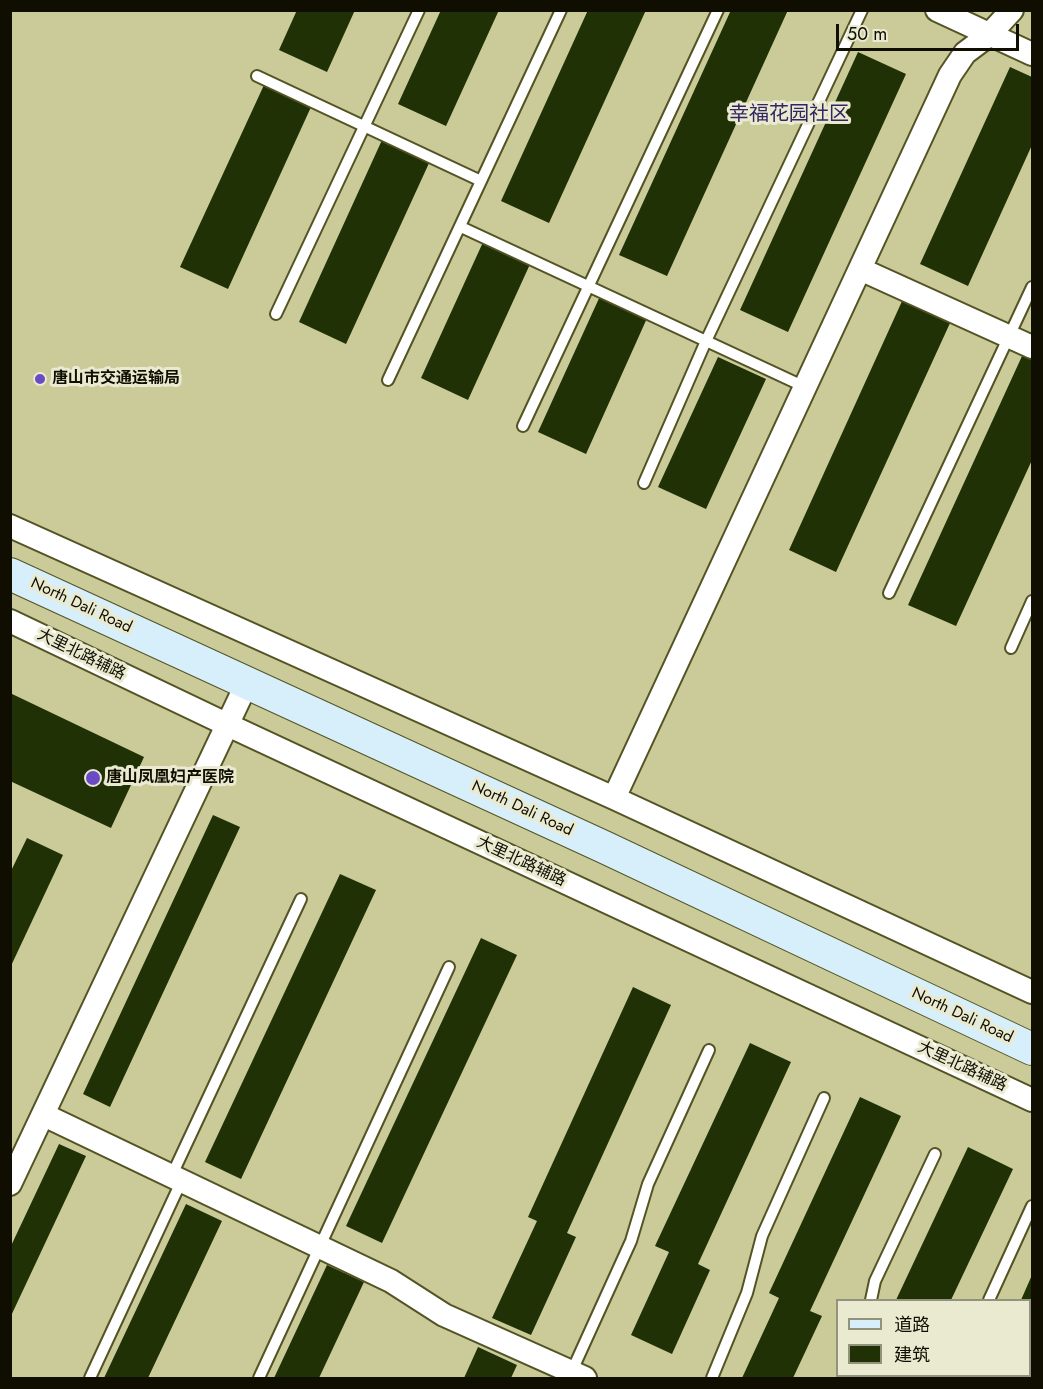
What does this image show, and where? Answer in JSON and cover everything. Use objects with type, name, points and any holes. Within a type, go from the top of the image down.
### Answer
[{"type":"main road","name":"North Dali Road","points":[[10,574],[604,847],[1032,1049]]},
{"type":"street","points":[[937,10],[1032,54]]},
{"type":"street","points":[[614,798],[950,75],[964,52],[989,35],[1012,10]]},
{"type":"street","points":[[860,269],[1032,347]]},
{"type":"street","points":[[10,526],[614,798],[1032,992]]},
{"type":"street","name":"大里北路辅路","points":[[10,621],[1032,1100]]},
{"type":"street","points":[[10,1184],[247,683]]},
{"type":"street","points":[[44,1115],[392,1281],[444,1315],[575,1376]]},
{"type":"lane","points":[[276,314],[419,10]]},
{"type":"lane","points":[[388,380],[561,10]]},
{"type":"lane","points":[[523,426],[717,10]]},
{"type":"lane","points":[[644,483],[706,341],[862,10]]},
{"type":"lane","points":[[257,76],[481,181]]},
{"type":"lane","points":[[461,226],[805,387]]},
{"type":"lane","points":[[889,593],[1032,287]]},
{"type":"lane","points":[[1011,648],[1032,601]]},
{"type":"lane","points":[[90,1378],[300,899]]},
{"type":"lane","points":[[259,1378],[449,967]]},
{"type":"lane","points":[[575,1376],[631,1241],[648,1184],[709,1050]]},
{"type":"lane","points":[[712,1378],[747,1293],[762,1236],[824,1098]]},
{"type":"lane","points":[[871,1299],[875,1281],[935,1154]]},
{"type":"lane","points":[[989,1299],[1032,1206]]},
{"type":"building","points":[[297,10],[355,10],[327,72],[279,50]]},
{"type":"building","points":[[441,10],[499,10],[446,126],[398,104]]},
{"type":"building","points":[[588,10],[646,10],[549,223],[501,201]]},
{"type":"building","points":[[731,10],[788,10],[667,276],[619,255]]},
{"type":"building","points":[[858,52],[906,74],[788,332],[740,310]]},
{"type":"building","points":[[1010,67],[1032,77],[1032,145],[968,286],[920,264]]},
{"type":"building","points":[[264,85],[311,107],[228,289],[180,267]]},
{"type":"building","points":[[382,140],[430,161],[346,344],[299,322]]},
{"type":"building","points":[[484,240],[531,262],[468,400],[421,378]]},
{"type":"building","points":[[908,288],[956,310],[836,572],[789,550]]},
{"type":"building","points":[[601,294],[648,316],[586,454],[538,432]]},
{"type":"building","points":[[1028,343],[1032,345],[1032,460],[956,626],[908,605]]},
{"type":"building","points":[[718,357],[766,379],[706,509],[658,487]]},
{"type":"building","points":[[10,693],[144,757],[111,828],[10,781]]},
{"type":"building","points":[[213,815],[240,827],[110,1107],[83,1094]]},
{"type":"building","points":[[27,838],[63,855],[10,968],[10,873]]},
{"type":"building","points":[[340,874],[376,890],[241,1179],[205,1162]]},
{"type":"building","points":[[481,938],[517,955],[382,1243],[346,1226]]},
{"type":"building","points":[[633,987],[671,1005],[567,1233],[576,1237],[531,1335],[492,1318],[537,1221],[528,1217]]},
{"type":"building","points":[[750,1043],[791,1062],[698,1264],[710,1270],[672,1354],[631,1335],[669,1252],[655,1246]]},
{"type":"building","points":[[860,1097],[901,1116],[810,1311],[822,1316],[793,1378],[742,1378],[779,1298],[769,1293]]},
{"type":"building","points":[[59,1144],[86,1156],[10,1318],[10,1248]]},
{"type":"building","points":[[968,1147],[1013,1169],[951,1299],[896,1299]]},
{"type":"building","points":[[186,1204],[222,1221],[148,1378],[104,1378]]},
{"type":"building","points":[[327,1265],[364,1282],[319,1378],[274,1378]]},
{"type":"building","points":[[1032,1275],[1032,1378],[997,1378],[1031,1377],[1031,1299],[1021,1299]]},
{"type":"building","points":[[478,1347],[517,1365],[511,1378],[464,1378]]},
{"type":"building","points":[[878,1377],[929,1377],[928,1378]]},
{"type":"place","name":"唐山市交通运输局","points":[[40,379]]},
{"type":"place","name":"唐山凤凰妇产医院","points":[[93,778]]},
{"type":"district","name":"幸福花园社区","points":[[789,115]]}]
